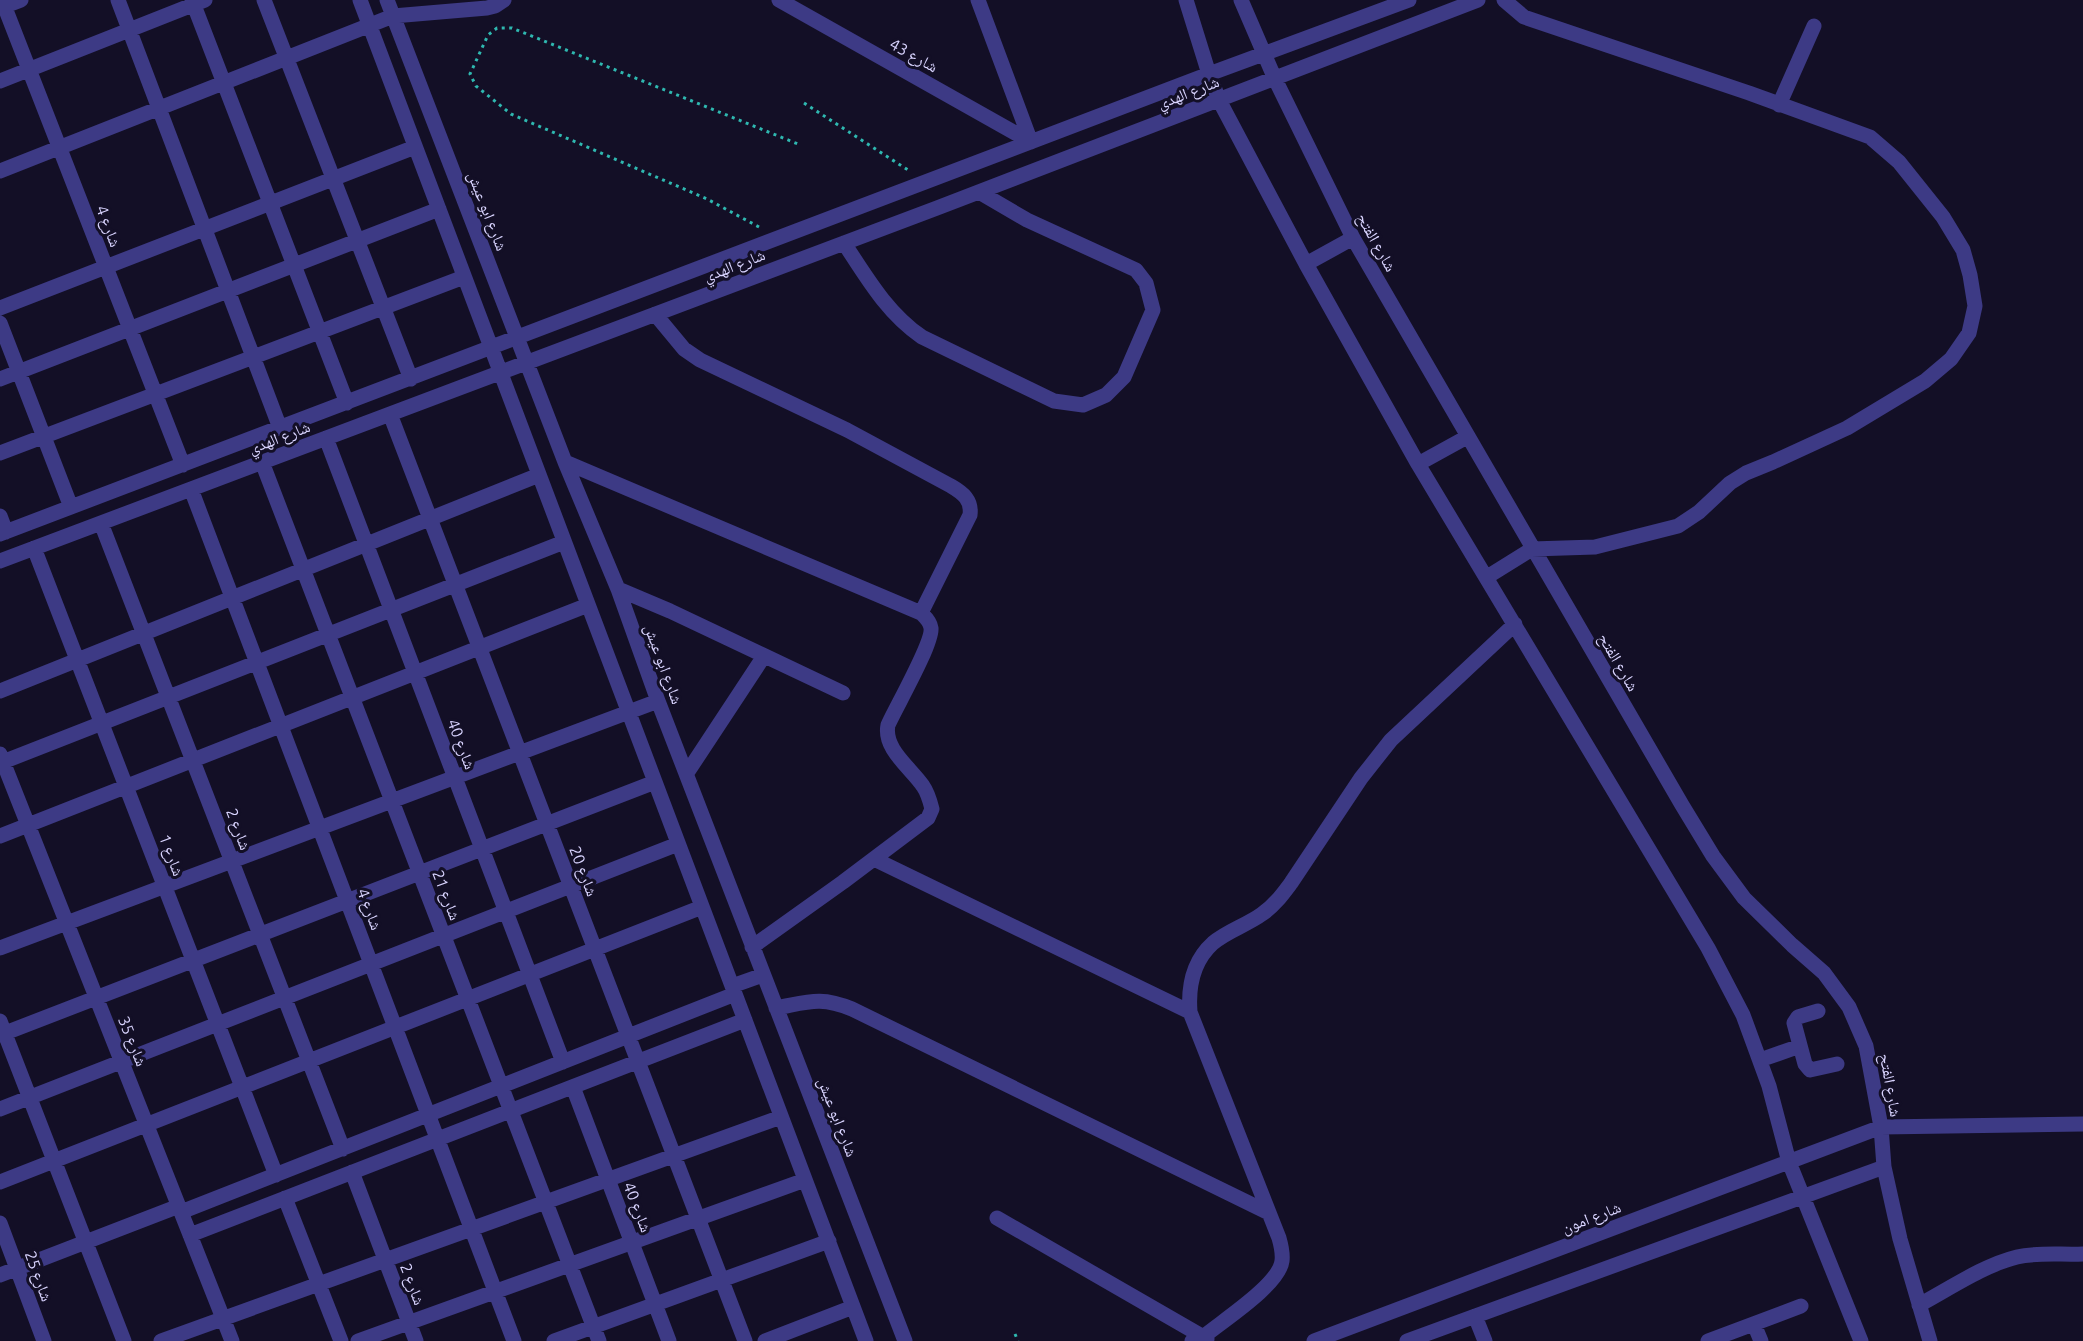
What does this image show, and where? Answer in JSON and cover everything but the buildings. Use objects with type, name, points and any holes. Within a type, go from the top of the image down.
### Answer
[{"type":"street","points":[[2,5],[21,0]]},
{"type":"street","points":[[118,0],[280,428]]},
{"type":"street","points":[[264,0],[411,379]]},
{"type":"street","points":[[360,0],[854,1307],[861,1339]]},
{"type":"street","name":"شارع ابو عيش","points":[[387,0],[565,462],[618,589],[658,701],[905,1341]]},
{"type":"street","points":[[0,171],[393,16],[487,8],[504,0]]},
{"type":"street","name":"شارع 43","points":[[779,0],[1031,142]]},
{"type":"street","points":[[978,0],[1031,142]]},
{"type":"street","points":[[1186,0],[1219,99],[1306,264],[1418,464],[1708,948],[1743,1015],[1769,1086],[1789,1162],[1861,1341]]},
{"type":"street","name":"شارع الفتح","points":[[1241,0],[1275,79],[1353,238],[1532,549],[1713,856],[1744,898],[1824,973],[1849,1007],[1866,1046],[1881,1127],[1884,1167],[1900,1239],[1930,1341]]},
{"type":"street","name":"شارع الهدي","points":[[3,533],[1409,0]]},
{"type":"street","name":"شارع الهدي","points":[[0,561],[979,192],[1478,0]]},
{"type":"street","points":[[1487,578],[1532,549],[1595,547],[1678,526],[1698,512],[1730,483],[1746,473],[1847,428],[1925,381],[1952,359],[1969,333],[1975,306],[1963,250],[1943,217],[1899,162],[1870,137],[1524,17],[1504,0]]},
{"type":"street","points":[[0,81],[197,2],[224,83],[347,403]]},
{"type":"street","name":"شارع 4","points":[[2,5],[183,465]]},
{"type":"street","points":[[1779,105],[1814,26]]},
{"type":"street","points":[[0,308],[415,147]]},
{"type":"street","points":[[844,243],[879,296],[904,325],[922,337],[1054,401],[1083,405],[1106,395],[1124,377],[1153,310],[1146,283],[1136,270],[1027,219],[979,192]]},
{"type":"street","points":[[0,379],[439,209]]},
{"type":"street","points":[[1306,264],[1353,238]]},
{"type":"street","points":[[0,453],[464,277]]},
{"type":"street","points":[[655,314],[684,349],[700,360],[846,430],[951,486],[967,499],[971,506],[970,515],[921,613]]},
{"type":"street","points":[[0,323],[71,507]]},
{"type":"street","name":"شارع 20","points":[[390,414],[745,1341]]},
{"type":"street","points":[[1418,464],[1467,437]]},
{"type":"street","name":"شارع 40","points":[[326,438],[563,1062]]},
{"type":"street","name":"شارع 21","points":[[262,462],[597,1334]]},
{"type":"street","points":[[565,462],[921,613],[927,618],[931,627],[928,643],[886,732],[891,747],[925,788],[932,809],[928,818],[752,946]]},
{"type":"street","points":[[0,691],[539,475]]},
{"type":"street","name":"شارع 4","points":[[191,489],[514,1341]]},
{"type":"street","points":[[0,516],[3,533]]},
{"type":"street","name":"شارع 2","points":[[101,523],[343,1149]]},
{"type":"street","points":[[1,759],[102,723],[564,542]]},
{"type":"street","name":"شارع 1","points":[[34,548],[276,1175]]},
{"type":"street","points":[[618,589],[843,693]]},
{"type":"street","points":[[0,836],[588,605]]},
{"type":"street","points":[[997,1218],[1202,1340],[1268,1286],[1278,1274],[1282,1262],[1282,1251],[1190,1012],[1188,993],[1194,972],[1203,955],[1214,942],[1261,915],[1276,902],[1374,759],[1391,740],[1515,624]]},
{"type":"street","points":[[687,772],[764,656]]},
{"type":"street","points":[[0,948],[658,701]]},
{"type":"street","name":"شارع 35","points":[[1,759],[232,1341]]},
{"type":"street","points":[[124,1341],[2,1030],[96,998],[655,782]]},
{"type":"street","points":[[0,1109],[678,844]]},
{"type":"street","points":[[874,859],[1190,1012]]},
{"type":"street","points":[[0,1182],[702,907]]},
{"type":"street","points":[[0,1275],[343,1149],[628,1036],[763,975]]},
{"type":"street","points":[[776,1008],[820,1000],[852,1009],[1269,1214]]},
{"type":"street","points":[[1818,1011],[1795,1020],[1794,1025],[1805,1064],[1810,1070],[1837,1064]]},
{"type":"street","points":[[190,1235],[745,1020]]},
{"type":"street","points":[[1760,1060],[1800,1046]]},
{"type":"street","name":"شارع 40","points":[[573,1087],[669,1341]]},
{"type":"street","points":[[161,1341],[782,1117]]},
{"type":"street","name":"شارع امون","points":[[1314,1341],[1881,1127],[2083,1124]]},
{"type":"street","points":[[1407,1341],[1884,1167]]},
{"type":"street","name":"شارع 2","points":[[352,1172],[416,1341]]},
{"type":"street","points":[[358,1341],[805,1180]]},
{"type":"street","points":[[285,1198],[341,1341]]},
{"type":"street","name":"شارع 25","points":[[0,1223],[44,1341]]},
{"type":"street","points":[[554,1341],[597,1334],[656,1304],[829,1241]]},
{"type":"street","points":[[1919,1305],[1980,1273],[2016,1258],[2032,1255],[2083,1254]]},
{"type":"street","points":[[1708,1341],[1801,1306]]},
{"type":"street","points":[[765,1341],[854,1307]]},
{"type":"street","points":[[1475,1316],[1485,1341]]},
{"type":"street","points":[[1754,1324],[1761,1341]]},
{"type":"path","points":[[779,238],[707,199],[511,114],[476,86],[470,74],[488,34],[497,28],[512,28],[798,144]]},
{"type":"path","points":[[804,103],[926,182]]},
{"type":"path","points":[[1015,1334],[1018,1341]]}]
